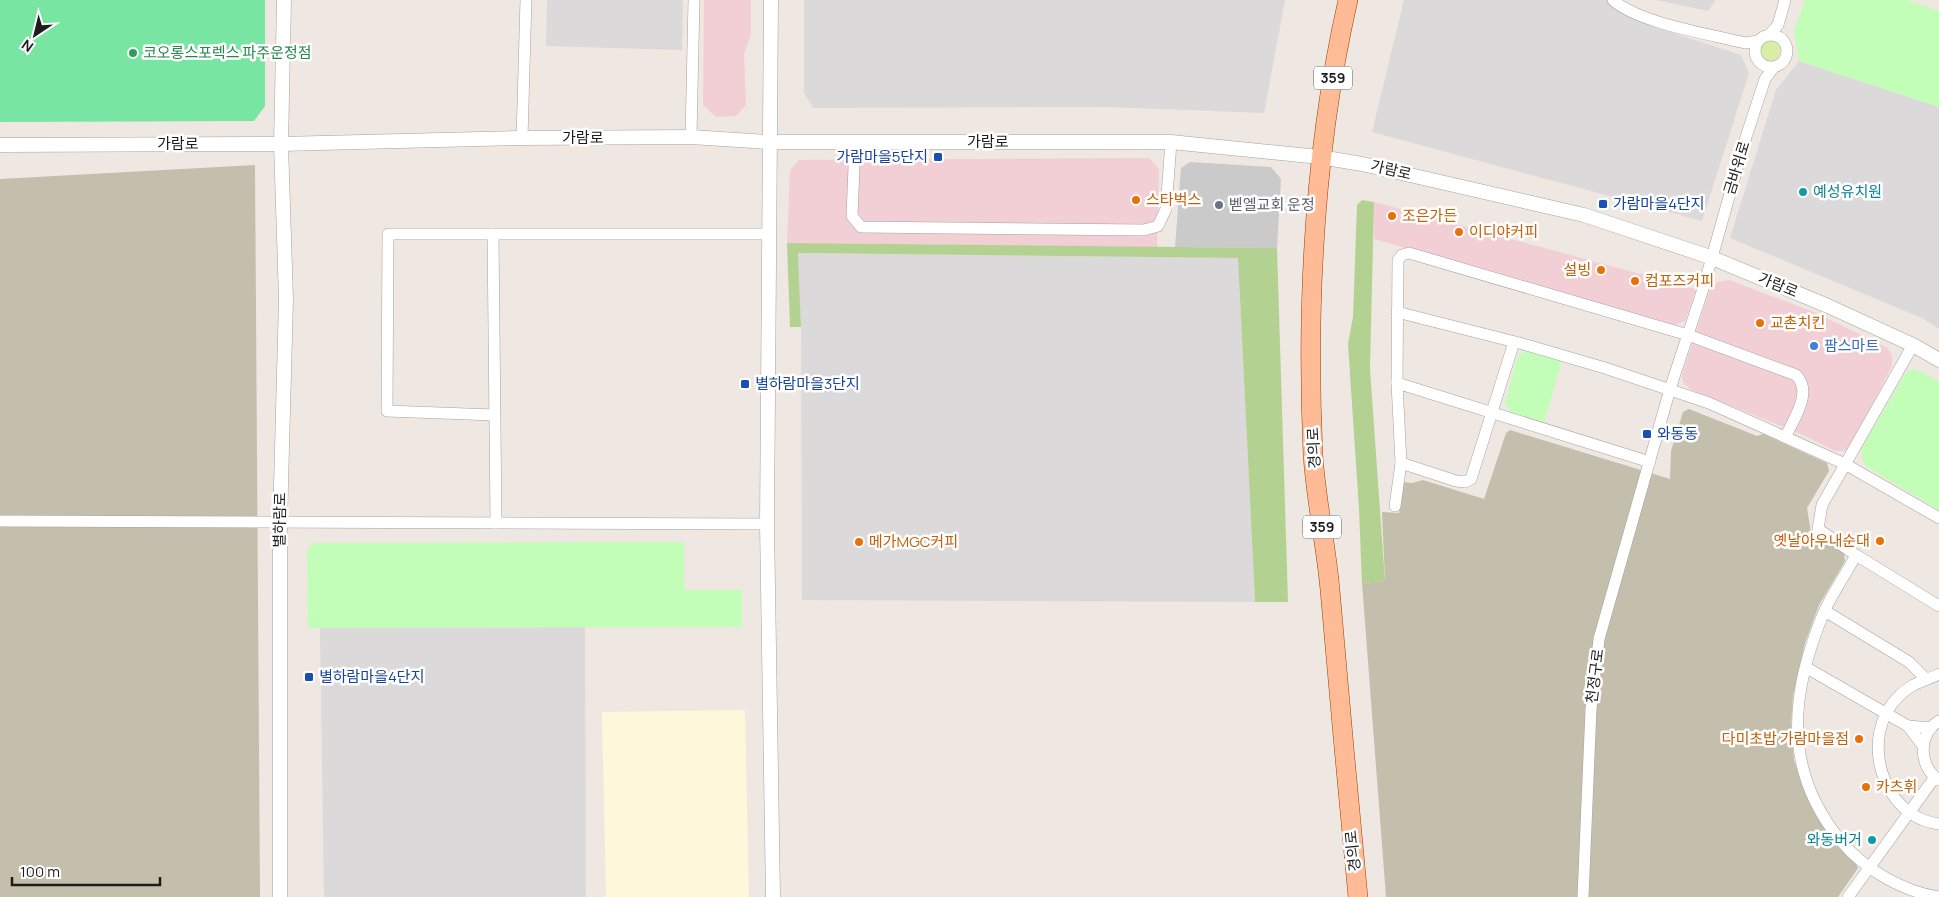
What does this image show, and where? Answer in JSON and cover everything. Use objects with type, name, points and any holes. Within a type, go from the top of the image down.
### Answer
[{"type":"main road","name":"경의로","points":[[1348,0],[1325,119],[1320,157],[1312,329],[1314,457],[1329,581],[1358,897]]},
{"type":"street","name":"별하람로","points":[[280,897],[280,523],[286,299],[281,144],[284,0]]},
{"type":"street","points":[[522,138],[526,0]]},
{"type":"street","points":[[691,137],[694,0]]},
{"type":"street","points":[[770,0],[767,524],[773,897]]},
{"type":"street","points":[[1613,0],[1621,7],[1648,18],[1756,46]]},
{"type":"street","points":[[1774,67],[1762,64],[1756,59],[1756,46],[1778,25],[1785,0]]},
{"type":"street","points":[[1765,79],[1786,56],[1786,45],[1781,39],[1778,25]]},
{"type":"street","points":[[1769,35],[1781,39]]},
{"type":"street","points":[[1762,64],[1765,79]]},
{"type":"street","name":"금바위로","points":[[1688,335],[1765,79]]},
{"type":"street","name":"가람로","points":[[0,145],[281,144],[522,138],[691,137],[770,142],[1172,142],[1320,157],[1362,164],[1584,215],[1710,257],[1828,306],[1913,345],[1939,360]]},
{"type":"street","points":[[855,142],[852,216],[861,227],[1144,230],[1158,226],[1165,214],[1172,142]]},
{"type":"street","points":[[494,415],[387,411],[388,234],[769,234]]},
{"type":"street","points":[[493,234],[496,523]]},
{"type":"street","points":[[1395,506],[1402,463],[1397,383],[1397,312],[1398,260],[1402,255],[1409,254],[1688,335],[1796,375],[1804,389],[1803,398],[1786,436]]},
{"type":"street","points":[[1397,312],[1514,342],[1670,389],[1708,403],[1786,436],[1845,464],[1939,518]]},
{"type":"street","name":"천정구로","points":[[1583,897],[1591,709],[1595,666],[1608,606],[1670,389],[1688,335]]},
{"type":"street","points":[[1402,463],[1466,482],[1470,479],[1493,413],[1514,342]]},
{"type":"street","points":[[1913,345],[1822,505],[1818,530],[1856,556],[1939,606]]},
{"type":"street","points":[[1397,383],[1650,462]]},
{"type":"street","points":[[0,521],[767,524]]},
{"type":"street","points":[[1856,556],[1825,610],[1807,668],[1800,699],[1797,728],[1800,762],[1810,793],[1826,823],[1848,848],[1870,867],[1896,883],[1938,897]]},
{"type":"street","points":[[1825,610],[1909,662],[1926,679]]},
{"type":"street","points":[[1807,668],[1908,726],[1923,746],[1926,765],[1937,779],[1848,897]]},
{"type":"street","points":[[1939,674],[1916,682],[1898,697],[1886,715],[1880,733],[1878,751],[1880,771],[1884,782],[1895,797],[1910,813],[1939,824]]},
{"type":"street","points":[[1908,726],[1935,724]]},
{"type":"street","points":[[1923,746],[1935,724]]},
{"type":"shaded area","points":[[547,0],[683,0],[682,50],[546,46]]},
{"type":"shaded area","points":[[704,0],[751,0],[751,34],[744,54],[746,105],[736,116],[716,117],[703,105]]},
{"type":"shaded area","points":[[804,0],[1285,0],[1264,113],[1109,107],[813,108],[804,93]]},
{"type":"shaded area","points":[[1404,0],[1607,0],[1619,12],[1637,21],[1741,55],[1749,73],[1702,221],[1372,132]]},
{"type":"shaded area","points":[[1656,0],[1716,0],[1708,11]]},
{"type":"shaded area","points":[[1799,61],[1939,107],[1939,329],[1922,318],[1730,238],[1776,90]]},
{"type":"shaded area","points":[[1149,158],[1159,169],[1157,247],[787,243],[790,170],[799,160]]},
{"type":"shaded area","points":[[1190,162],[1271,167],[1281,179],[1277,248],[1175,247],[1181,168]]},
{"type":"shaded area","points":[[255,165],[260,897],[0,897],[0,179]]},
{"type":"shaded area","points":[[1374,202],[1696,289],[1685,321],[1675,325],[1374,239]]},
{"type":"shaded area","points":[[798,253],[1238,258],[1255,602],[802,600],[801,327]]},
{"type":"shaded area","points":[[1729,280],[1814,312],[1888,348],[1892,356],[1892,366],[1851,446],[1845,451],[1835,451],[1803,435],[1690,389],[1683,383],[1682,375],[1710,289],[1718,282]]},
{"type":"shaded area","points":[[1689,409],[1757,436],[1763,434],[1827,463],[1829,471],[1807,508],[1811,533],[1844,553],[1845,561],[1819,605],[1805,643],[1793,696],[1791,724],[1794,760],[1805,792],[1820,821],[1837,845],[1855,862],[1858,868],[1838,897],[1386,897],[1362,583],[1385,581],[1382,512],[1399,513],[1403,482],[1412,483],[1423,480],[1484,499],[1506,433],[1510,430],[1670,479],[1671,451],[1683,412]]},
{"type":"shaded area","points":[[585,627],[586,897],[324,897],[320,628]]},
{"type":"shaded area","points":[[745,710],[749,897],[606,897],[602,712]]},
{"type":"green space","name":"코오롱스포렉스 파주운정점","points":[[0,0],[265,0],[265,106],[254,121],[0,122]]},
{"type":"green space","points":[[1805,0],[1906,0],[1939,11],[1939,107],[1799,61],[1794,31]]},
{"type":"green space","points":[[1770,41],[1777,44],[1780,51],[1777,58],[1770,61],[1763,58],[1760,51],[1763,44]]},
{"type":"green space","points":[[1362,200],[1374,202],[1370,369],[1385,581],[1362,583],[1348,344],[1353,317],[1357,205]]},
{"type":"green space","points":[[787,243],[1277,248],[1288,602],[1255,602],[1238,258],[798,253],[801,327],[790,327]]},
{"type":"green space","points":[[1526,351],[1562,361],[1544,422],[1511,412],[1505,403],[1518,356]]},
{"type":"green space","points":[[1913,369],[1923,372],[1939,382],[1939,510],[1867,467],[1862,459],[1861,449],[1905,374]]},
{"type":"green space","points":[[684,542],[684,590],[742,590],[742,627],[308,628],[307,551],[312,543]]},
{"type":"place","name":"코오롱스포렉스 파주운정점","points":[[133,53]]},
{"type":"place","name":"가람마을5단지","points":[[938,157]]},
{"type":"place","name":"예성유치원","points":[[1803,192]]},
{"type":"place","name":"스타벅스","points":[[1136,200]]},
{"type":"place","name":"가람마을4단지","points":[[1603,204]]},
{"type":"place","name":"벧엘교회 운정","points":[[1219,205]]},
{"type":"place","name":"조은가든","points":[[1392,216]]},
{"type":"place","name":"이디야커피","points":[[1459,232]]},
{"type":"place","name":"설빙","points":[[1601,270]]},
{"type":"place","name":"컴포즈커피","points":[[1635,281]]},
{"type":"place","name":"교촌치킨","points":[[1760,323]]},
{"type":"place","name":"팜스마트","points":[[1814,346]]},
{"type":"place","name":"별하람마을3단지","points":[[745,384]]},
{"type":"place","name":"와동동","points":[[1647,434]]},
{"type":"place","name":"옛날아우내순대","points":[[1880,541]]},
{"type":"place","name":"메가MGC커피","points":[[859,542]]},
{"type":"place","name":"별하람마을4단지","points":[[309,677]]},
{"type":"place","name":"다미초밥 가람마을점","points":[[1859,739]]},
{"type":"place","name":"카츠휘","points":[[1866,787]]},
{"type":"place","name":"와동버거","points":[[1872,840]]}]
